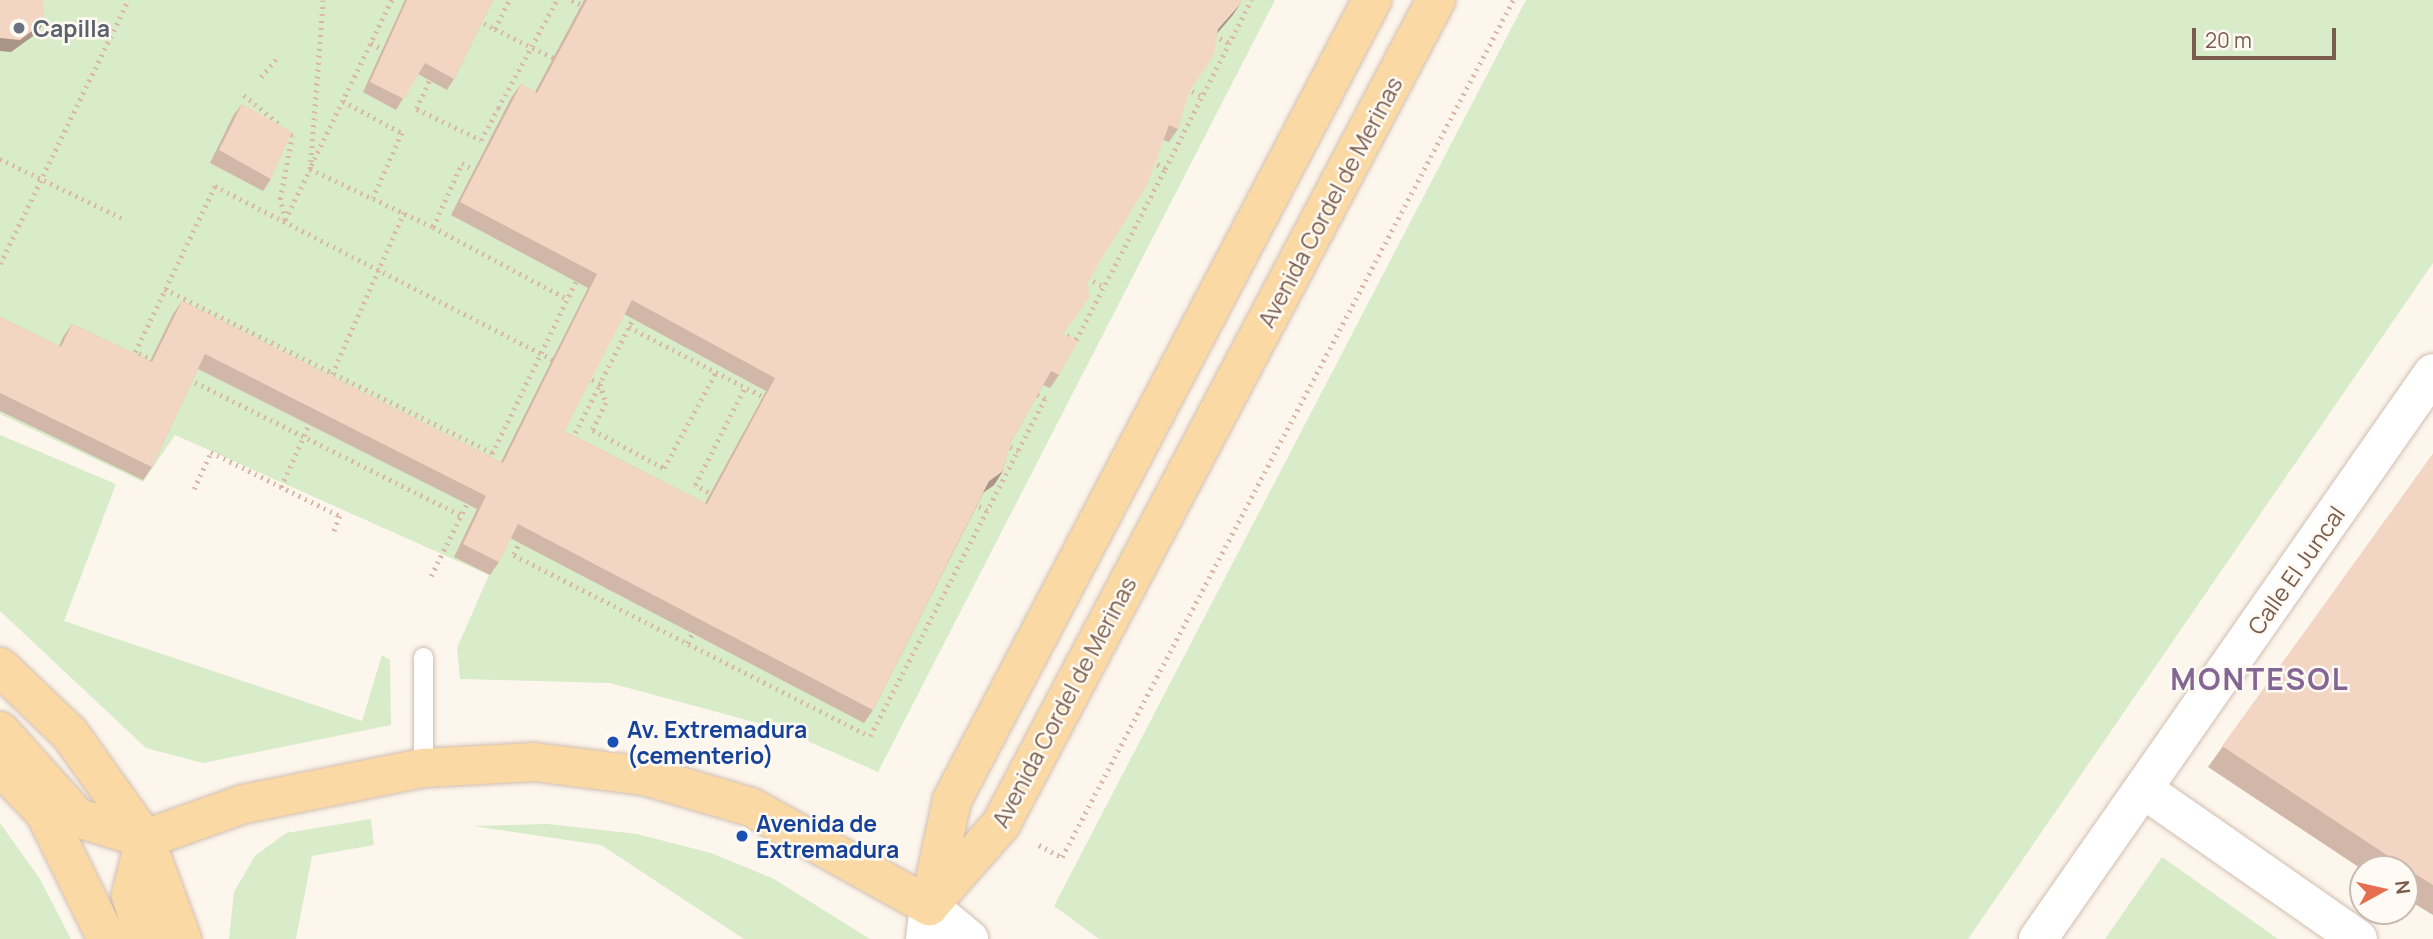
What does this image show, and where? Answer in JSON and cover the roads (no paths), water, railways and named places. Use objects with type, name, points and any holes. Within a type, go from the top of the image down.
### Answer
[{"type":"main road","points":[[0,731],[78,818],[145,838],[244,804],[423,768],[534,762],[645,776],[751,807],[927,922],[952,800],[1372,0]]},
{"type":"main road","name":"Avenida Cordel de Merinas","points":[[927,922],[1001,824],[1436,0]]},
{"type":"main road","points":[[0,667],[70,734],[145,838],[182,939]]},
{"type":"main road","points":[[0,766],[45,813],[107,939]]},
{"type":"main road","points":[[145,838],[131,895],[145,939]]},
{"type":"street","name":"Calle El Juncal","points":[[2038,939],[2433,373]]},
{"type":"street","points":[[2143,789],[2358,939]]},
{"type":"street","points":[[927,922],[969,939]]},
{"type":"lane","points":[[423,657],[423,768]]},
{"type":"place","name":"Capilla","points":[[19,28]]},
{"type":"place","name":"Av. Extremadura (cementerio)","points":[[613,742]]},
{"type":"place","name":"Avenida de Extremadura","points":[[742,836]]},
{"type":"district","name":"MONTESOL","points":[[2260,679]]}]
